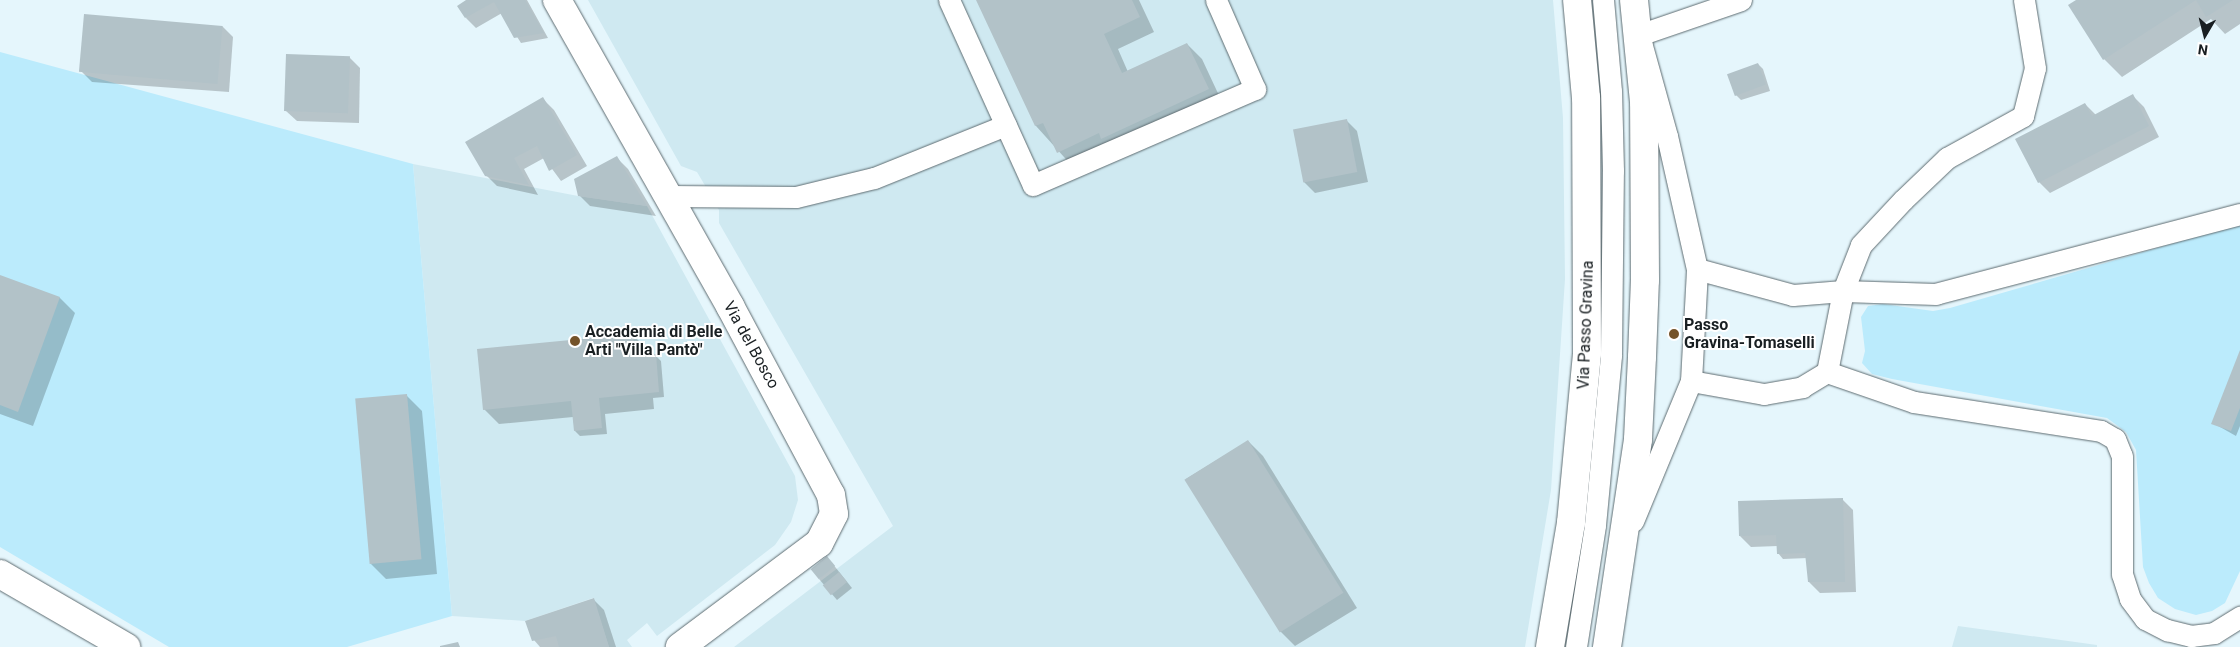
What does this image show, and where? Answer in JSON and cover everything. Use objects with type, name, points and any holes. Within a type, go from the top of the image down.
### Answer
[{"type":"main road","name":"Via del Bosco","points":[[557,0],[824,477],[834,514],[819,544],[680,647]]},
{"type":"main road","name":"Via Passo Gravina","points":[[1550,647],[1571,523],[1587,353],[1586,98],[1577,0]]},
{"type":"main road","points":[[1607,647],[1626,538],[1638,440],[1646,280],[1644,102],[1639,35],[1634,0]]},
{"type":"main road","points":[[0,574],[126,647]]},
{"type":"lane","points":[[949,0],[1034,185],[1255,89],[1216,0]]},
{"type":"lane","points":[[1576,647],[1595,525],[1611,355],[1613,171],[1603,0]]},
{"type":"lane","points":[[1626,538],[1691,381],[1697,269],[1667,136],[1639,35],[1741,0]]},
{"type":"lane","points":[[1827,372],[1842,291],[1861,245],[1903,200],[1947,158],[2023,116],[2035,68],[2024,0]]},
{"type":"lane","points":[[668,196],[796,197],[874,178],[1006,125]]},
{"type":"lane","points":[[1697,269],[1793,295],[1842,291],[1936,294],[2240,214]]},
{"type":"lane","points":[[1691,381],[1764,394],[1802,386],[1827,372],[1914,402],[2101,431],[2115,439],[2122,456],[2122,574],[2130,599],[2145,619],[2167,630],[2191,636],[2214,633],[2240,617]]},
{"type":"shaded area","points":[[588,0],[1553,0],[1563,118],[1565,279],[1551,490],[1525,647],[734,647],[893,526],[719,223],[719,210],[710,194],[697,172],[681,166]]},
{"type":"shaded area","points":[[0,52],[413,164],[452,616],[347,647],[169,647],[0,547]]},
{"type":"shaded area","name":"Accademia di Belle Arti \"Villa Pantò\"","points":[[413,164],[578,196],[647,206],[795,476],[798,500],[791,522],[775,545],[657,636],[647,623],[627,640],[632,647],[609,647],[593,598],[525,621],[452,616]]},
{"type":"shaded area","points":[[2240,224],[2240,571],[2225,603],[2212,611],[2196,615],[2175,609],[2158,598],[2149,583],[2143,567],[2136,450],[2126,432],[2107,418],[1892,379],[1872,374],[1862,363],[1865,351],[1861,317],[1868,306],[1883,304],[1933,311],[1950,308]]},
{"type":"shaded area","points":[[1958,626],[2097,645],[2097,647],[1952,647]]},
{"type":"building","points":[[466,0],[525,0],[544,33],[514,38],[494,2],[465,18],[457,6]]},
{"type":"building","points":[[976,0],[1132,0],[1140,17],[1104,34],[1122,73],[1187,43],[1209,89],[1101,139],[1099,133],[1057,153],[1043,123],[1035,126]]},
{"type":"building","points":[[2076,0],[2196,0],[2103,60],[2068,5]]},
{"type":"building","points":[[2196,0],[2233,0],[2206,17]]},
{"type":"building","points":[[84,14],[222,26],[217,84],[79,72]]},
{"type":"building","points":[[286,54],[350,56],[348,113],[284,111]]},
{"type":"building","points":[[1758,63],[1766,85],[1735,96],[1727,74]]},
{"type":"building","points":[[2133,94],[2149,126],[2038,183],[2015,139],[2085,103],[2092,116]]},
{"type":"building","points":[[543,97],[577,155],[549,171],[537,146],[514,158],[529,185],[485,176],[465,142]]},
{"type":"building","points":[[1347,119],[1357,172],[1303,183],[1293,129]]},
{"type":"building","points":[[617,156],[647,206],[578,196],[574,179]]},
{"type":"building","points":[[0,275],[60,297],[18,412],[0,405]]},
{"type":"building","points":[[633,334],[635,356],[656,354],[659,392],[599,398],[602,428],[574,431],[571,401],[483,410],[477,349]]},
{"type":"building","points":[[2240,350],[2240,408],[2231,431],[2211,424]]},
{"type":"building","points":[[407,394],[421,559],[370,564],[355,399]]},
{"type":"building","points":[[1248,440],[1343,593],[1280,632],[1184,480]]},
{"type":"building","points":[[1843,498],[1845,582],[1808,582],[1805,553],[1777,554],[1776,535],[1739,536],[1738,501]]},
{"type":"building","points":[[827,556],[835,566],[819,579],[811,569]]},
{"type":"building","points":[[839,572],[847,582],[831,595],[823,585]]},
{"type":"building","points":[[594,598],[609,647],[559,647],[556,636],[532,641],[525,621]]},
{"type":"building","points":[[458,642],[460,647],[440,647],[440,646]]},
{"type":"place","name":"Passo Gravina-Tomaselli","points":[[1674,334]]},
{"type":"place","name":"Accademia di Belle Arti \"Villa Pantò\"","points":[[575,341]]}]
